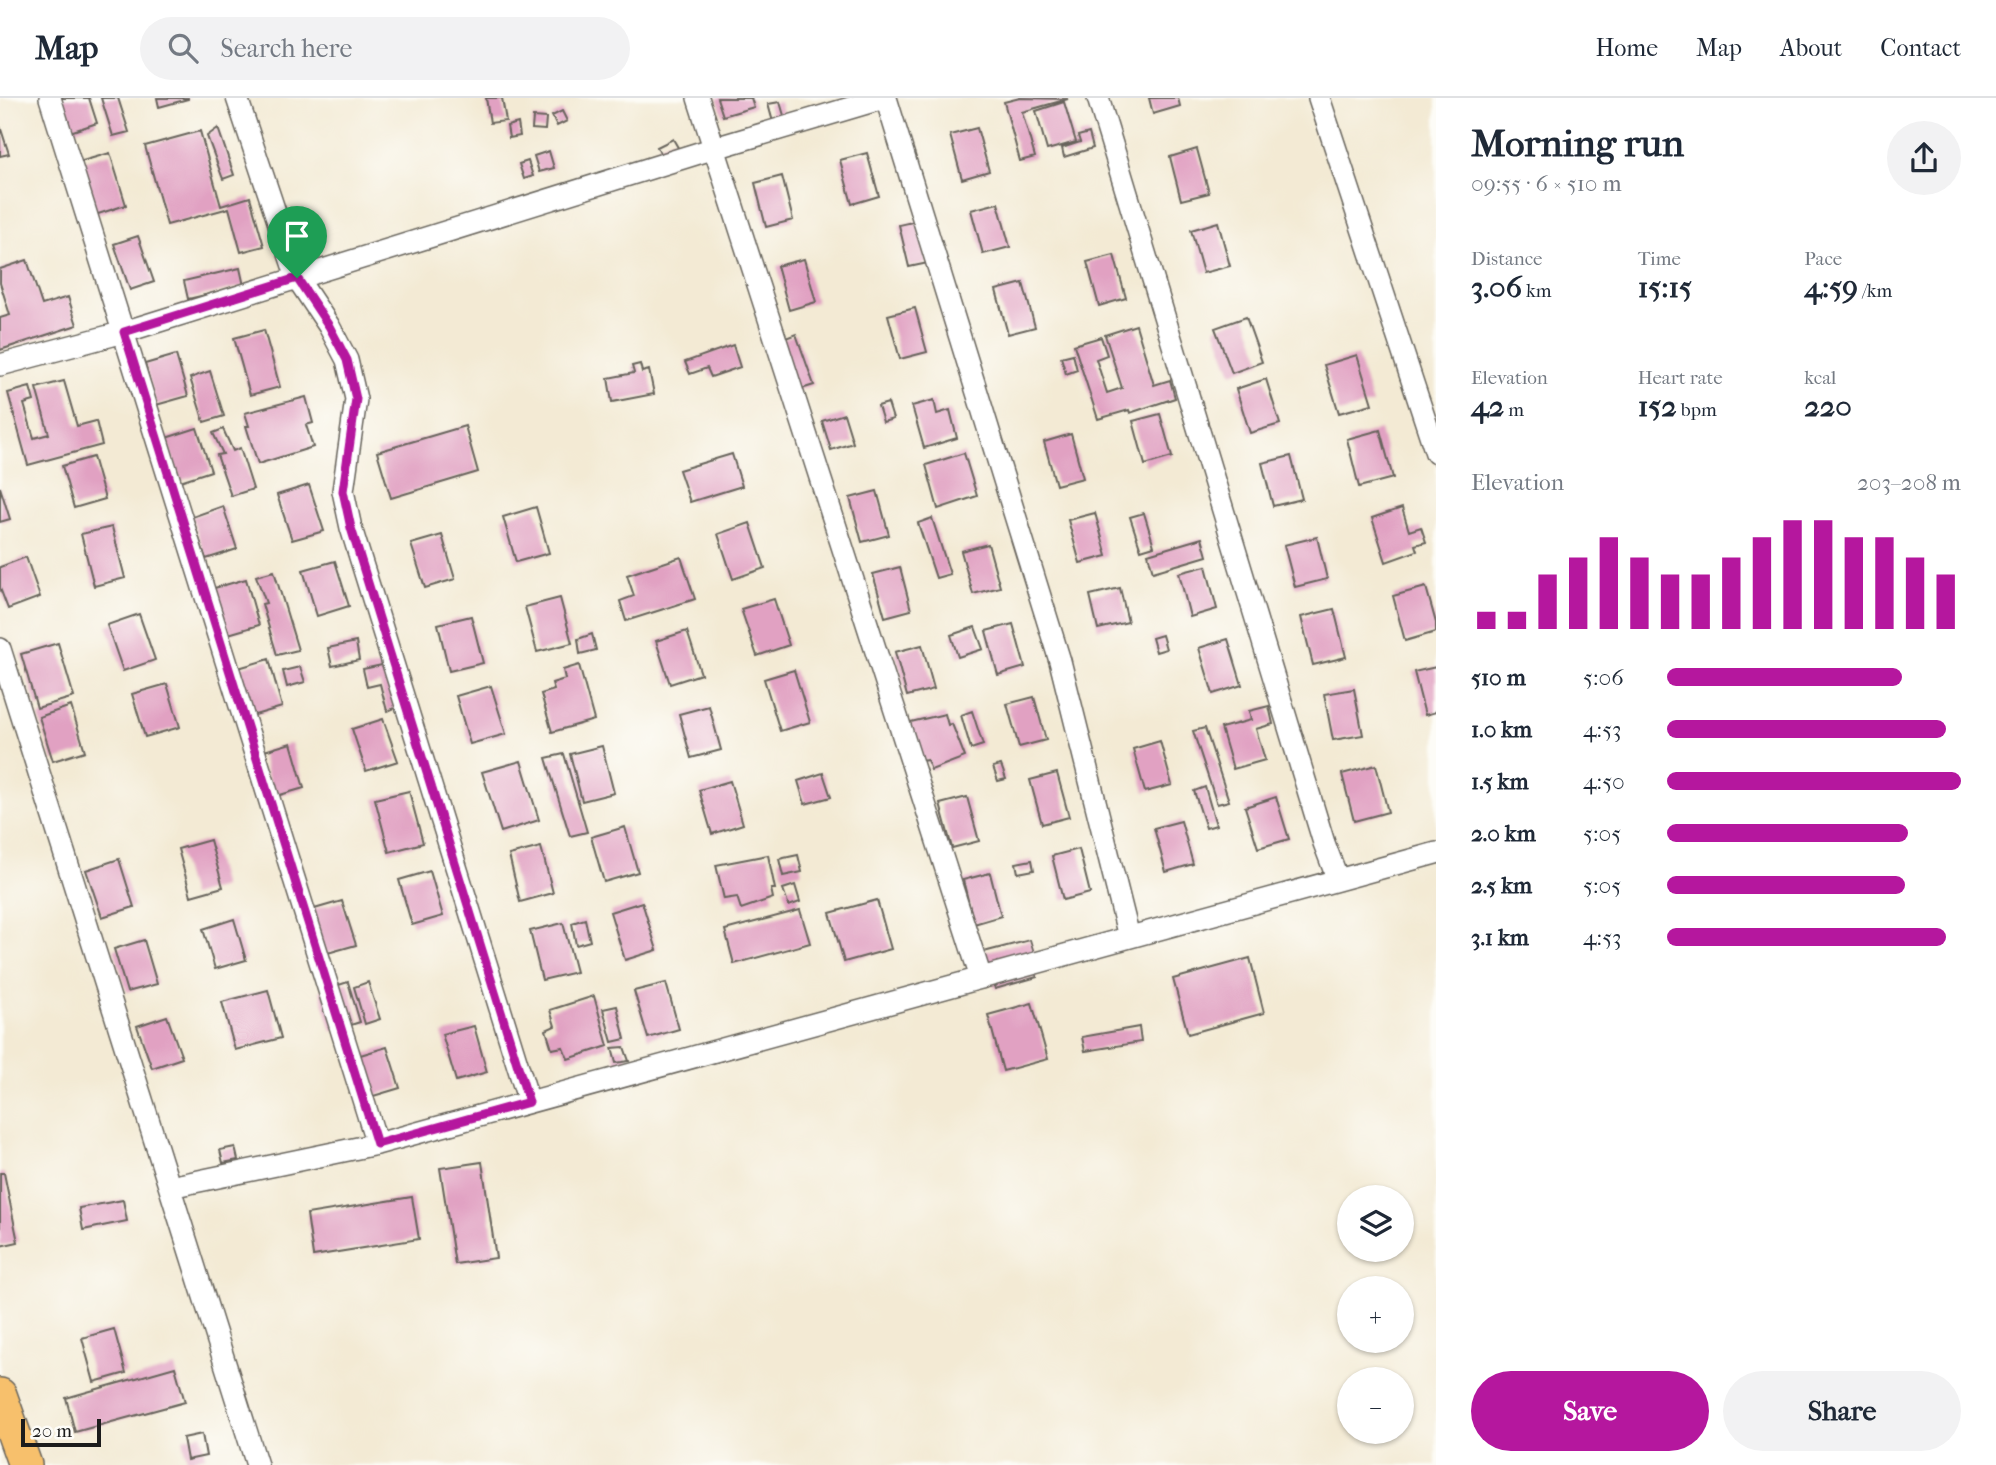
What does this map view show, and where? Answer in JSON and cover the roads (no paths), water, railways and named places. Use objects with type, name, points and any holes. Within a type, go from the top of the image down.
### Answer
[{"type":"main road","points":[[0,1395],[25,1465]]},
{"type":"street","points":[[50,98],[377,1144]]},
{"type":"street","points":[[237,98],[297,278],[329,326],[347,360],[356,399],[343,491],[351,528],[529,1102]]},
{"type":"street","points":[[698,98],[981,978]]},
{"type":"street","points":[[0,365],[124,332],[715,148],[885,98],[1060,661],[1129,937]]},
{"type":"street","points":[[1098,98],[1324,843],[1338,880]]},
{"type":"street","points":[[1319,98],[1436,453]]},
{"type":"street","points":[[0,649],[257,1465]]},
{"type":"street","points":[[170,1187],[377,1144],[1436,853]]}]
